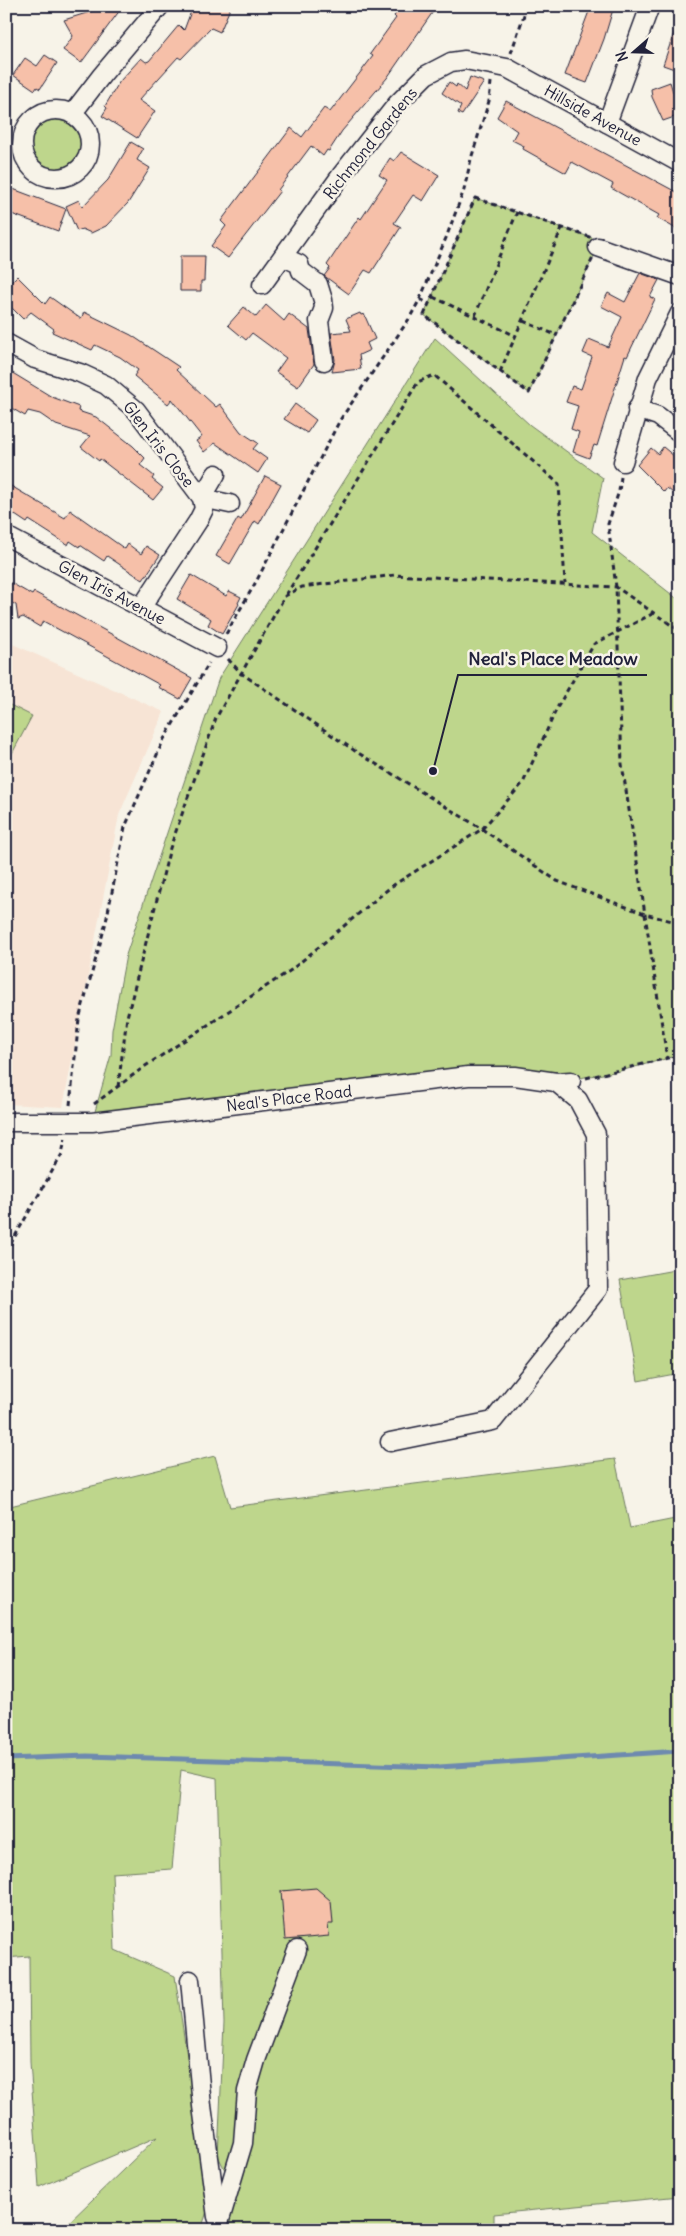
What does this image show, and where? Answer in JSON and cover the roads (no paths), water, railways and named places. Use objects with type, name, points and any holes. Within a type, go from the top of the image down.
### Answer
[{"type":"street","points":[[72,114],[160,6]]},
{"type":"street","points":[[607,123],[650,6]]},
{"type":"street","name":"Richmond Gardens","points":[[262,285],[342,174],[398,104],[419,81],[440,66],[451,62],[465,60],[500,66]]},
{"type":"street","name":"Hillside Avenue","points":[[500,66],[680,163]]},
{"type":"street","points":[[598,247],[680,276]]},
{"type":"street","points":[[283,257],[299,264],[301,271],[318,284],[324,308],[319,321],[324,361]]},
{"type":"street","points":[[622,462],[648,378],[680,313]]},
{"type":"street","name":"Glen Iris Close","points":[[6,342],[35,359],[80,373],[106,385],[136,410],[202,498],[204,509],[198,521],[141,608]]},
{"type":"street","points":[[637,409],[658,416],[680,432]]},
{"type":"street","name":"Glen Iris Close","points":[[202,498],[216,474]]},
{"type":"street","name":"Glen Iris Close","points":[[202,498],[230,504]]},
{"type":"street","name":"Glen Iris Avenue","points":[[6,536],[217,648]]},
{"type":"street","name":"Neal's Place Road","points":[[6,1122],[92,1122],[468,1076],[515,1076],[563,1081],[578,1100],[596,1134],[598,1289],[493,1421],[390,1442]]},
{"type":"street","points":[[218,2226],[243,2143],[247,2091],[256,2060],[298,1950]]},
{"type":"street","points":[[190,1980],[202,2106],[218,2226]]},
{"type":"waterway","points":[[6,1759],[87,1756],[439,1767],[680,1751]]},
{"type":"place","name":"Neal's Place Meadow","points":[[433,771]]}]
